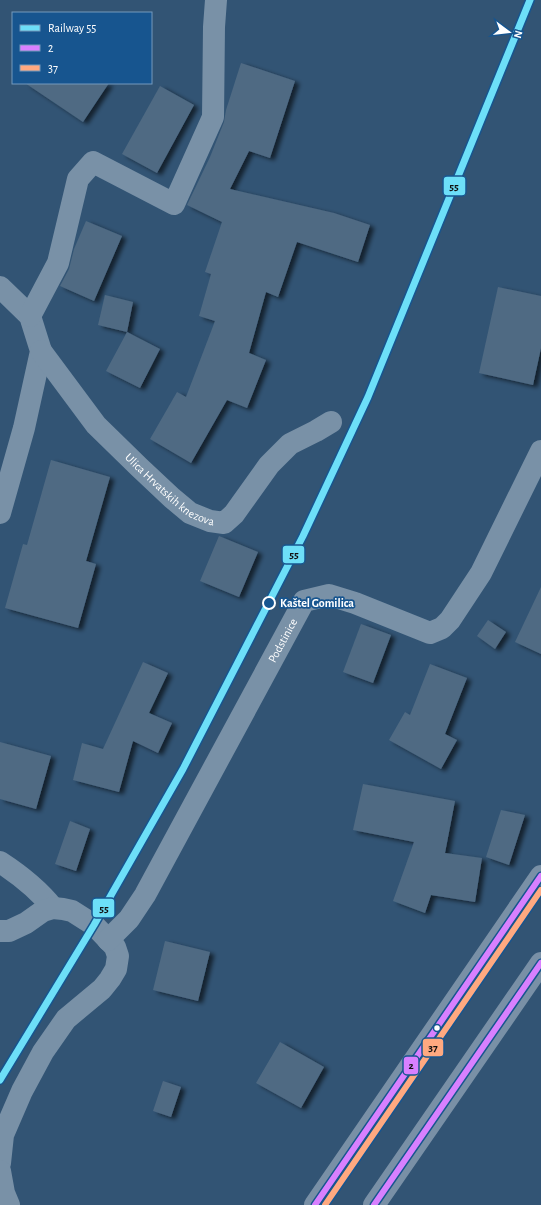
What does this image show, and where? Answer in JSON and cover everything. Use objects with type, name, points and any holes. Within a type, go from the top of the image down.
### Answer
[{"type":"main road","points":[[314,1205],[541,876]]},
{"type":"main road","points":[[374,1205],[541,963]]},
{"type":"street","points":[[30,316],[58,264],[78,179],[93,162],[174,204],[214,117],[214,26],[216,0]]},
{"type":"street","name":"Ulica Hrvatskih knezova","points":[[0,287],[30,316],[41,351],[96,425],[172,498],[190,512],[210,521],[224,523],[234,514],[269,465],[290,444],[330,422]]},
{"type":"street","name":"Ulica Hrvatskih knezova","points":[[0,513],[24,428],[41,351]]},
{"type":"street","name":"Podstinice","points":[[108,940],[129,919],[145,895],[304,601],[329,595],[355,603],[430,633],[442,628],[450,620],[481,573],[541,451]]},
{"type":"street","points":[[0,862],[31,884],[52,908]]},
{"type":"street","points":[[0,931],[9,931],[26,923],[43,911],[52,908],[63,909],[72,911],[94,925],[115,947],[118,956],[116,968],[110,980],[102,989],[66,1020],[43,1052],[22,1091],[3,1135],[0,1163]]},
{"type":"street","points":[[0,1171],[8,1205]]},
{"type":"building","points":[[241,63],[295,81],[270,158],[249,151],[230,189],[334,213],[370,225],[358,262],[297,242],[278,297],[266,292],[249,353],[266,360],[247,408],[227,400],[191,463],[150,439],[177,392],[186,397],[215,321],[199,316],[211,274],[205,272],[222,222],[187,205],[210,157],[224,122],[226,110]]},
{"type":"building","points":[[26,84],[108,84],[83,122]]},
{"type":"building","points":[[160,86],[194,105],[157,173],[122,154]]},
{"type":"building","points":[[86,221],[122,236],[94,301],[60,286],[69,269],[74,249]]},
{"type":"building","points":[[498,287],[541,296],[541,348],[533,385],[479,373]]},
{"type":"building","points":[[105,295],[133,302],[127,332],[98,325]]},
{"type":"building","points":[[127,332],[160,349],[140,388],[106,371]]},
{"type":"building","points":[[51,460],[110,477],[86,561],[96,564],[78,628],[5,608],[23,544],[27,545]]},
{"type":"building","points":[[219,536],[258,552],[239,597],[200,581]]},
{"type":"building","points":[[541,587],[541,654],[515,642]]},
{"type":"building","points":[[488,620],[506,632],[495,649],[477,636]]},
{"type":"building","points":[[361,624],[391,635],[373,683],[343,672]]},
{"type":"building","points":[[143,662],[168,673],[149,713],[172,723],[158,753],[133,741],[119,792],[73,780],[82,743],[103,749]]},
{"type":"building","points":[[430,664],[467,678],[445,734],[457,740],[441,769],[389,740],[405,712],[410,715]]},
{"type":"building","points":[[0,742],[51,756],[36,809],[0,799]]},
{"type":"building","points":[[363,784],[455,801],[445,853],[482,858],[475,902],[431,895],[425,913],[393,901],[414,842],[353,830]]},
{"type":"building","points":[[501,810],[525,815],[509,865],[486,857]]},
{"type":"building","points":[[70,821],[90,829],[76,871],[55,864]]},
{"type":"building","points":[[165,941],[210,952],[198,1001],[153,990]]},
{"type":"building","points":[[280,1042],[324,1067],[301,1108],[256,1083]]},
{"type":"building","points":[[163,1081],[181,1087],[171,1117],[153,1111]]},
{"type":"rail line","name":"55","points":[[0,1080],[94,925],[183,769],[303,536],[368,397],[530,0]]},
{"type":"transit line","name":"2","points":[[315,1205],[541,876]]},
{"type":"transit line","name":"37","points":[[325,1205],[541,890]]},
{"type":"transit line","name":"2","points":[[374,1205],[541,963]]},
{"type":"place","name":"Kaštel Gomilica","points":[[269,603]]}]
